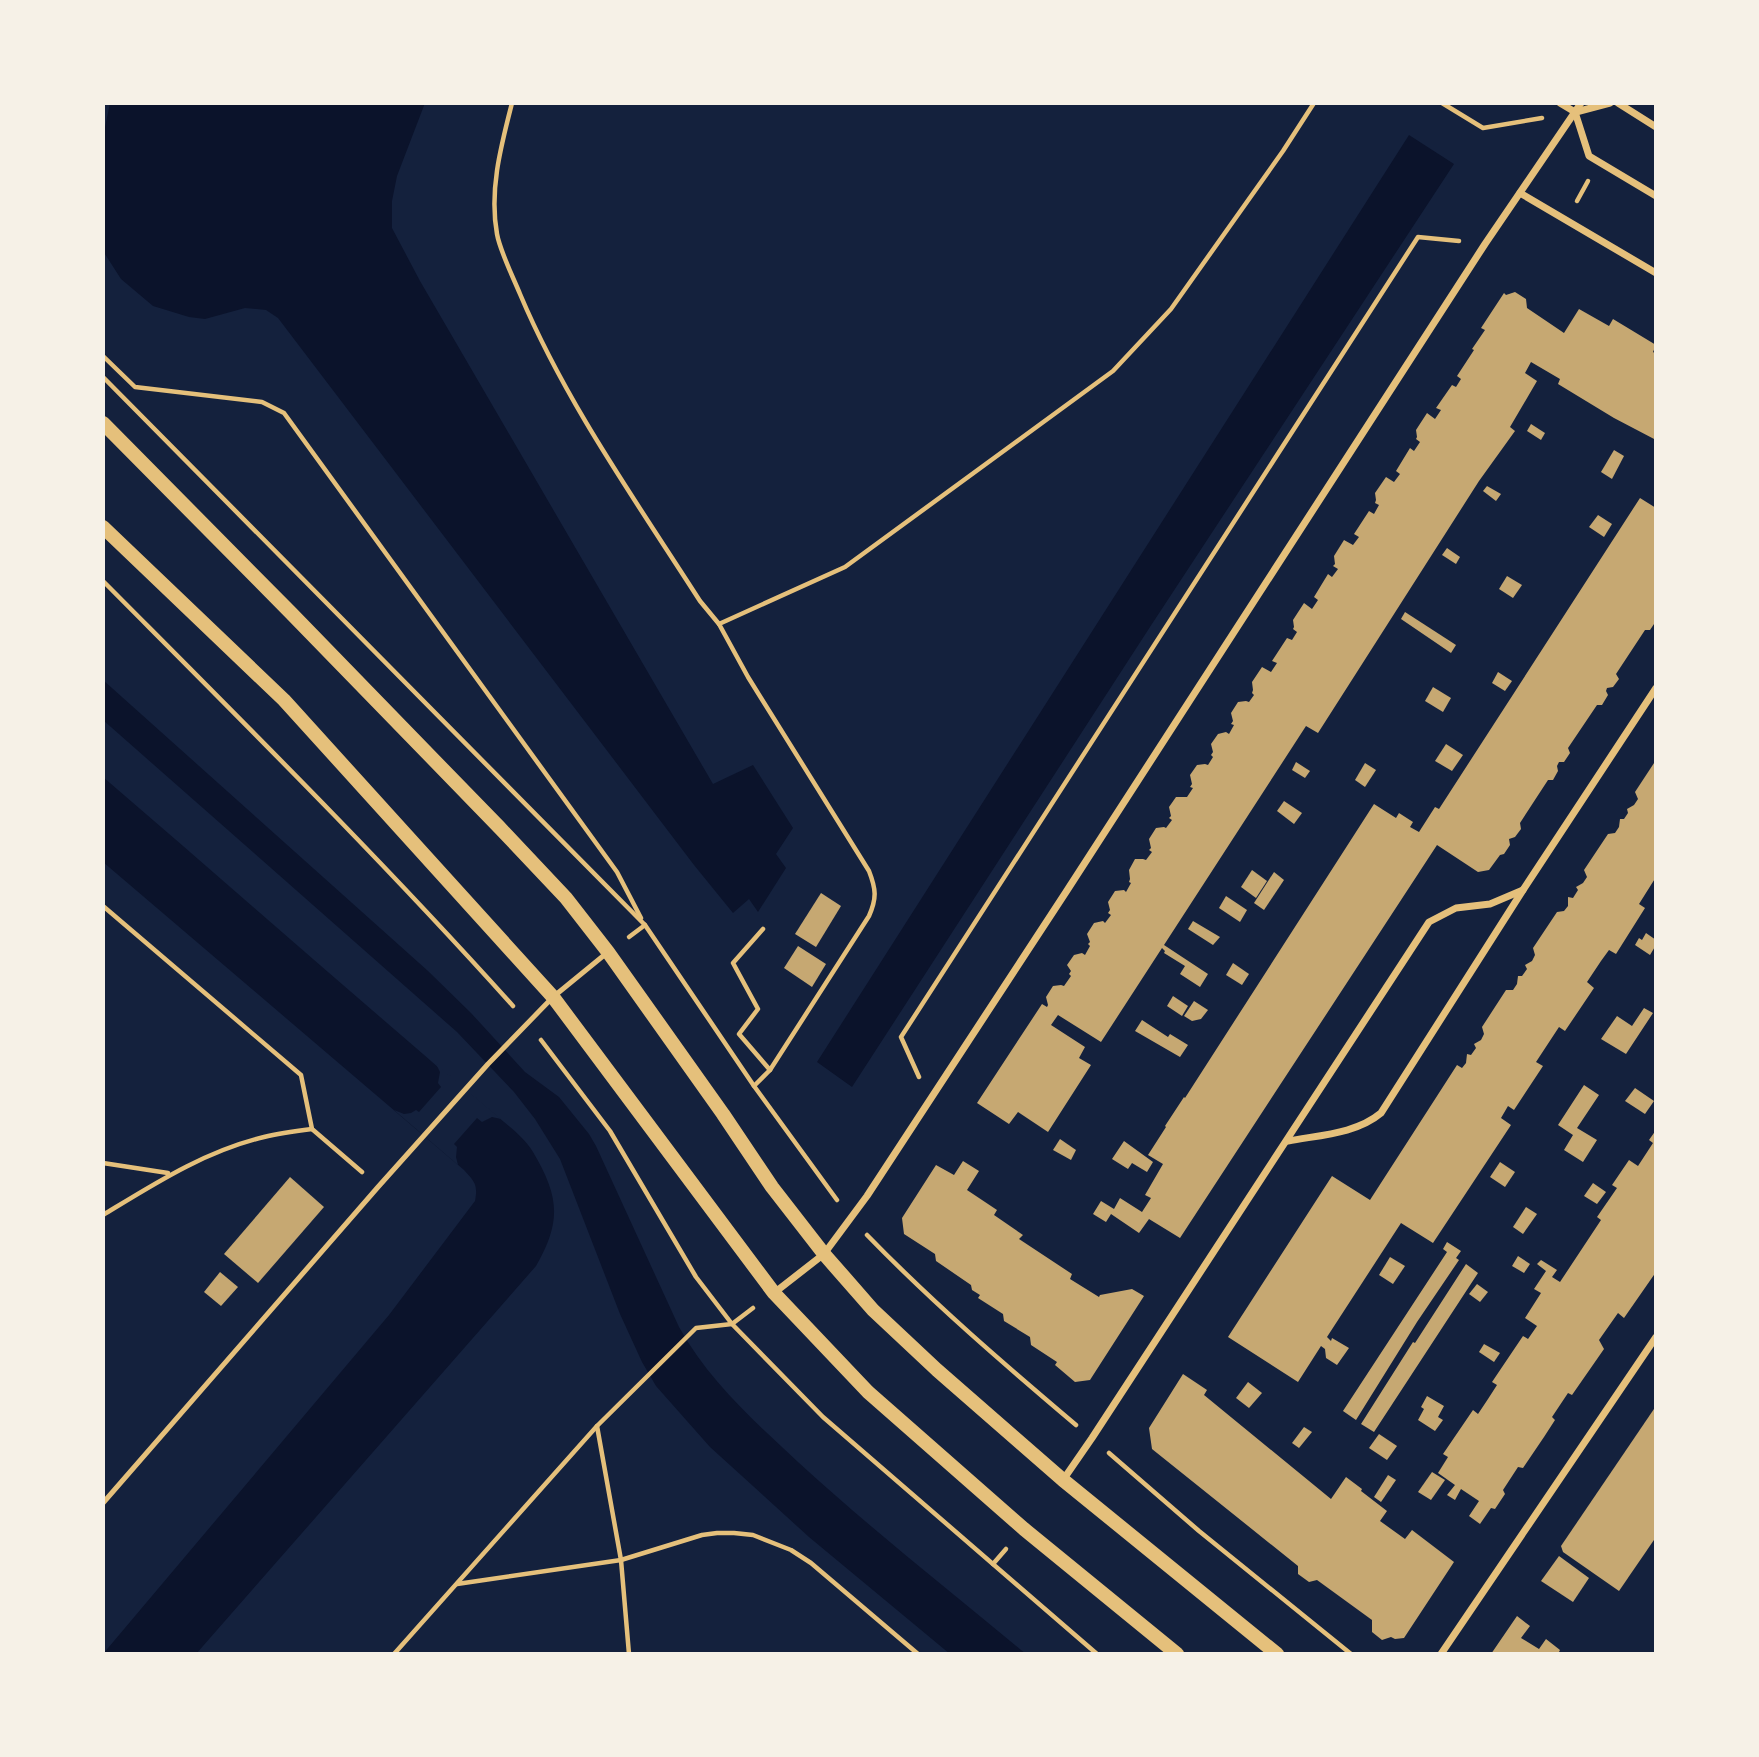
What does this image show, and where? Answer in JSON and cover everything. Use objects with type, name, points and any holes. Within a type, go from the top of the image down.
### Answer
[{"type":"main road","points":[[103,423],[566,898],[608,952],[772,1187],[824,1254],[873,1310],[1063,1480],[1278,1654]]},
{"type":"main road","points":[[103,527],[284,699],[553,997],[774,1293],[868,1392],[1024,1529],[1177,1654]]},
{"type":"street","points":[[1560,103],[1575,112],[1589,156],[1656,195]]},
{"type":"street","points":[[774,1293],[824,1254],[874,1185],[1485,244],[1581,103]]},
{"type":"street","points":[[1575,112],[1610,103]]},
{"type":"street","points":[[1618,103],[1656,127]]},
{"type":"street","points":[[1520,193],[1656,273]]},
{"type":"street","points":[[1288,1141],[1359,1127],[1381,1113],[1656,688]]},
{"type":"street","points":[[1063,1480],[1288,1141],[1429,922],[1456,908],[1490,904],[1523,890]]},
{"type":"street","points":[[1441,1654],[1656,1337]]},
{"type":"lane","points":[[103,1503],[488,1064],[553,997],[608,952]]},
{"type":"path","points":[[512,103],[500,147],[494,195],[497,236],[532,322],[569,394],[700,601],[719,624],[748,677],[864,863],[876,889],[874,906],[869,916],[770,1070],[754,1086]]},
{"type":"path","points":[[719,624],[845,566],[1113,371],[1171,309],[1283,151],[1312,105],[1302,103]]},
{"type":"path","points":[[1443,103],[1483,128],[1575,112]]},
{"type":"path","points":[[914,1065],[901,1037],[1403,260],[1418,237],[1450,240]]},
{"type":"path","points":[[103,356],[135,387],[262,402],[284,414],[617,872],[645,925],[754,1086],[850,1218]]},
{"type":"path","points":[[103,377],[645,925]]},
{"type":"path","points":[[103,581],[454,940],[528,1022],[610,1131],[696,1277],[732,1324],[824,1417],[1097,1654]]},
{"type":"path","points":[[103,906],[301,1075],[312,1129],[378,1187]]},
{"type":"path","points":[[763,929],[733,963],[758,1009],[739,1034],[770,1070]]},
{"type":"path","points":[[103,1215],[170,1174],[230,1147],[264,1137],[312,1129]]},
{"type":"path","points":[[103,1163],[170,1174]]},
{"type":"path","points":[[394,1654],[597,1426],[637,1385],[696,1328],[732,1324]]},
{"type":"path","points":[[597,1426],[621,1560],[629,1654]]},
{"type":"path","points":[[457,1584],[621,1560],[702,1535],[734,1532],[753,1535],[791,1550],[811,1563],[918,1654]]},
{"type":"water","points":[[110,103],[425,103],[397,176],[392,201],[392,228],[420,281],[713,784],[753,765],[793,828],[776,854],[786,868],[758,912],[749,899],[733,913],[694,865],[278,318],[266,310],[245,308],[205,319],[189,317],[153,306],[121,279],[103,251],[103,137]]},
{"type":"water","points":[[1409,135],[1454,164],[852,1087],[817,1062]]},
{"type":"water","points":[[103,680],[428,971],[525,1072],[559,1097],[596,1146],[679,1327],[718,1382],[765,1431],[826,1487],[1026,1654],[950,1654],[809,1537],[710,1447],[656,1386],[642,1362],[620,1314],[560,1159],[514,1092],[457,1032],[103,720]]},
{"type":"water","points":[[103,777],[520,1136],[542,1168],[554,1209],[550,1235],[536,1266],[196,1654],[103,1654],[389,1315],[475,1201],[476,1187],[464,1170],[103,862]]},
{"type":"pier","points":[[436,1064],[501,1119],[492,1117],[482,1122],[477,1118],[454,1144],[457,1147],[458,1165],[394,1110],[404,1114],[416,1110],[419,1112],[441,1087],[438,1083],[440,1072]]},
{"type":"building","points":[[1515,292],[1526,299],[1527,308],[1564,333],[1579,309],[1609,326],[1613,319],[1656,345],[1653,352],[1656,354],[1656,440],[1558,384],[1560,379],[1531,362],[1525,373],[1537,381],[1510,427],[1515,431],[1479,481],[1318,733],[1306,726],[1164,945],[1208,974],[1200,987],[1180,974],[1185,966],[1164,953],[1162,948],[1101,1042],[1058,1015],[1051,1025],[1085,1047],[1079,1058],[1091,1065],[1048,1132],[1018,1112],[1009,1124],[977,1103],[1042,1004],[1047,1007],[1046,997],[1053,986],[1064,986],[1071,976],[1067,965],[1074,955],[1085,955],[1090,946],[1087,934],[1094,923],[1105,923],[1111,915],[1108,913],[1108,902],[1115,891],[1126,892],[1131,883],[1129,870],[1135,859],[1146,860],[1152,852],[1149,850],[1149,839],[1156,828],[1166,828],[1172,820],[1169,818],[1169,807],[1176,797],[1187,797],[1193,788],[1190,787],[1190,775],[1197,765],[1208,765],[1213,757],[1211,744],[1218,734],[1229,734],[1234,725],[1231,724],[1231,713],[1238,702],[1249,702],[1254,695],[1252,682],[1262,667],[1271,672],[1277,663],[1272,661],[1287,638],[1292,640],[1297,632],[1293,629],[1293,620],[1304,603],[1312,609],[1318,600],[1314,597],[1328,574],[1332,577],[1338,569],[1333,566],[1334,556],[1344,540],[1353,545],[1359,537],[1354,534],[1369,511],[1374,514],[1379,505],[1375,503],[1375,493],[1386,477],[1394,482],[1400,474],[1396,471],[1410,448],[1414,451],[1420,442],[1416,439],[1416,430],[1427,413],[1435,419],[1441,410],[1436,408],[1452,385],[1456,387],[1461,379],[1457,376],[1485,330],[1481,328],[1504,293],[1506,295]]},
{"type":"building","points":[[1531,424],[1545,433],[1541,440],[1527,431]]},
{"type":"building","points":[[1614,450],[1624,456],[1612,479],[1601,472]]},
{"type":"building","points":[[1487,486],[1501,494],[1496,501],[1483,491]]},
{"type":"building","points":[[1640,498],[1656,508],[1656,621],[1650,630],[1645,630],[1616,674],[1619,679],[1613,687],[1607,688],[1608,695],[1602,705],[1597,705],[1568,748],[1570,753],[1564,762],[1559,762],[1553,780],[1548,780],[1520,823],[1521,829],[1515,837],[1509,839],[1510,845],[1504,854],[1500,855],[1489,870],[1478,872],[1437,845],[1180,1238],[1149,1219],[1139,1233],[1111,1214],[1106,1222],[1093,1214],[1101,1201],[1114,1209],[1120,1198],[1142,1212],[1151,1198],[1145,1195],[1163,1164],[1148,1155],[1374,804],[1396,818],[1399,813],[1413,822],[1410,827],[1419,832],[1435,807],[1439,809]]},
{"type":"building","points":[[1598,515],[1612,524],[1604,537],[1589,527]]},
{"type":"building","points":[[1447,548],[1460,557],[1456,564],[1442,555]]},
{"type":"building","points":[[1507,576],[1522,585],[1513,598],[1499,589]]},
{"type":"building","points":[[1405,612],[1456,645],[1451,653],[1401,619]]},
{"type":"building","points":[[1498,672],[1512,681],[1505,691],[1492,683]]},
{"type":"building","points":[[1433,687],[1451,698],[1443,712],[1425,701]]},
{"type":"building","points":[[1446,744],[1463,755],[1452,771],[1435,761]]},
{"type":"building","points":[[1656,760],[1656,877],[1639,904],[1645,908],[1616,954],[1609,950],[1587,982],[1594,988],[1565,1031],[1559,1027],[1536,1062],[1543,1066],[1514,1110],[1508,1106],[1501,1118],[1511,1125],[1433,1243],[1401,1223],[1327,1337],[1349,1348],[1337,1365],[1326,1358],[1325,1349],[1321,1346],[1298,1382],[1228,1337],[1332,1176],[1370,1200],[1457,1065],[1462,1068],[1467,1054],[1471,1055],[1476,1048],[1474,1044],[1481,1040],[1484,1034],[1482,1027],[1506,990],[1513,990],[1518,976],[1522,976],[1527,969],[1525,965],[1532,961],[1535,955],[1533,948],[1557,912],[1564,911],[1568,906],[1568,897],[1573,898],[1578,890],[1576,887],[1587,877],[1584,870],[1608,834],[1615,833],[1620,819],[1624,819],[1628,813],[1627,809],[1638,799],[1635,792]]},
{"type":"building","points":[[1296,762],[1310,771],[1305,778],[1292,770]]},
{"type":"building","points":[[1365,763],[1376,770],[1365,787],[1355,780]]},
{"type":"building","points":[[1284,801],[1302,813],[1294,824],[1277,811]]},
{"type":"building","points":[[1252,870],[1267,881],[1256,898],[1241,887]]},
{"type":"building","points":[[1274,872],[1284,880],[1264,910],[1254,903]]},
{"type":"building","points":[[821,893],[841,906],[816,947],[795,934]]},
{"type":"building","points":[[1226,896],[1247,910],[1240,922],[1219,908]]},
{"type":"building","points":[[1193,921],[1220,937],[1213,945],[1188,929]]},
{"type":"building","points":[[1646,933],[1656,940],[1650,955],[1635,945]]},
{"type":"building","points":[[798,946],[826,964],[812,987],[784,968]]},
{"type":"building","points":[[1233,963],[1249,974],[1242,985],[1226,975]]},
{"type":"building","points":[[1173,996],[1188,1006],[1182,1016],[1167,1006]]},
{"type":"building","points":[[1194,1001],[1208,1010],[1201,1019],[1192,1021],[1184,1016]]},
{"type":"building","points":[[1644,1008],[1653,1013],[1626,1054],[1601,1039],[1617,1016],[1632,1026]]},
{"type":"building","points":[[1142,1020],[1168,1037],[1170,1034],[1188,1045],[1180,1057],[1135,1031]]},
{"type":"building","points":[[1584,1085],[1599,1095],[1577,1128],[1597,1140],[1583,1162],[1564,1150],[1573,1135],[1558,1125]]},
{"type":"building","points":[[1635,1088],[1654,1101],[1645,1114],[1625,1101]]},
{"type":"building","points":[[1656,1130],[1656,1272],[1624,1318],[1618,1313],[1599,1340],[1604,1349],[1572,1395],[1568,1393],[1552,1417],[1555,1420],[1544,1437],[1523,1468],[1518,1467],[1503,1490],[1505,1494],[1495,1509],[1491,1508],[1480,1524],[1469,1516],[1479,1501],[1461,1489],[1455,1500],[1447,1495],[1455,1485],[1438,1473],[1448,1457],[1443,1454],[1473,1410],[1478,1414],[1497,1385],[1492,1382],[1523,1336],[1528,1339],[1537,1326],[1525,1318],[1541,1293],[1534,1289],[1546,1271],[1537,1264],[1541,1260],[1557,1270],[1552,1277],[1560,1282],[1601,1220],[1597,1217],[1617,1188],[1612,1185],[1629,1160],[1638,1166],[1653,1143],[1649,1140]]},
{"type":"building","points":[[1060,1139],[1076,1150],[1071,1160],[1053,1150]]},
{"type":"building","points":[[1124,1141],[1153,1162],[1147,1172],[1132,1163],[1128,1169],[1112,1159]]},
{"type":"building","points":[[963,1161],[979,1171],[967,1190],[997,1210],[994,1215],[1023,1235],[1019,1239],[1072,1274],[1070,1279],[1099,1297],[1132,1289],[1144,1296],[1090,1380],[1075,1382],[1055,1365],[1057,1362],[1031,1345],[1030,1337],[1004,1321],[1003,1314],[978,1298],[980,1295],[972,1290],[971,1285],[936,1261],[935,1254],[904,1234],[902,1218],[936,1165],[954,1175]]},
{"type":"building","points":[[1500,1162],[1515,1172],[1505,1187],[1490,1177]]},
{"type":"building","points":[[290,1177],[324,1207],[258,1283],[224,1254]]},
{"type":"building","points":[[1593,1183],[1606,1192],[1597,1204],[1584,1196]]},
{"type":"building","points":[[1526,1207],[1537,1214],[1523,1234],[1513,1227]]},
{"type":"building","points":[[1447,1242],[1461,1251],[1456,1258],[1459,1260],[1356,1420],[1343,1411],[1447,1252],[1443,1249]]},
{"type":"building","points":[[1518,1256],[1530,1264],[1524,1273],[1512,1266]]},
{"type":"building","points":[[1390,1257],[1405,1266],[1393,1284],[1379,1275]]},
{"type":"building","points":[[1466,1264],[1478,1273],[1374,1432],[1361,1424]]},
{"type":"building","points":[[220,1272],[238,1287],[221,1306],[204,1292]]},
{"type":"building","points":[[1477,1284],[1488,1292],[1480,1302],[1469,1294]]},
{"type":"building","points":[[1484,1344],[1500,1353],[1494,1362],[1479,1352]]},
{"type":"building","points":[[1183,1374],[1207,1390],[1204,1395],[1331,1499],[1346,1477],[1387,1511],[1380,1521],[1405,1539],[1412,1530],[1454,1562],[1404,1638],[1391,1637],[1382,1640],[1372,1632],[1372,1620],[1317,1580],[1309,1582],[1298,1574],[1298,1566],[1152,1449],[1149,1428]]},
{"type":"building","points":[[1248,1382],[1262,1393],[1249,1408],[1236,1398]]},
{"type":"building","points":[[1427,1396],[1444,1406],[1438,1417],[1443,1420],[1435,1431],[1418,1420]]},
{"type":"building","points":[[1656,1406],[1656,1537],[1619,1591],[1563,1552],[1561,1546]]},
{"type":"building","points":[[1304,1427],[1312,1432],[1299,1448],[1292,1443]]},
{"type":"building","points":[[1379,1434],[1397,1446],[1387,1460],[1369,1448]]},
{"type":"building","points":[[1432,1472],[1445,1480],[1431,1500],[1418,1492]]},
{"type":"building","points":[[1388,1475],[1396,1480],[1381,1502],[1374,1497]]},
{"type":"building","points":[[1559,1556],[1589,1578],[1573,1602],[1541,1581]]},
{"type":"building","points":[[1517,1616],[1530,1626],[1521,1638],[1539,1649],[1546,1639],[1560,1650],[1558,1654],[1491,1654]]}]
